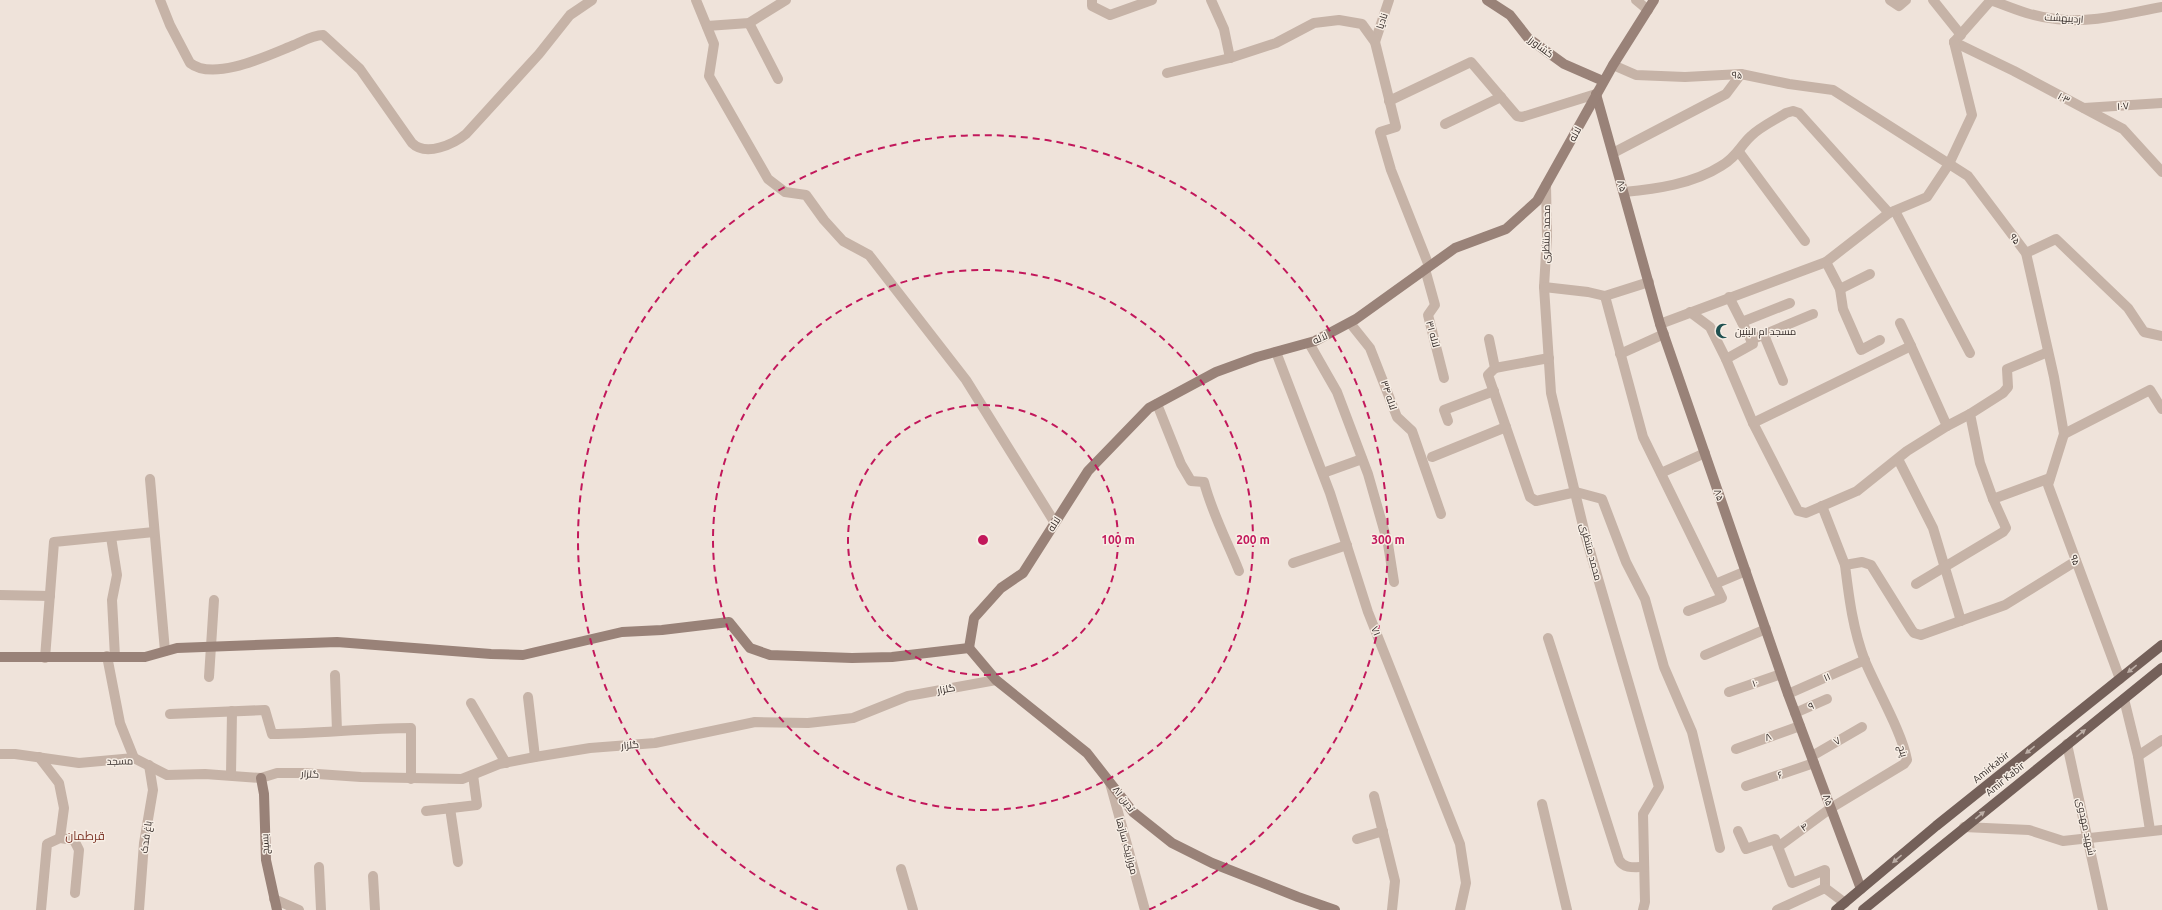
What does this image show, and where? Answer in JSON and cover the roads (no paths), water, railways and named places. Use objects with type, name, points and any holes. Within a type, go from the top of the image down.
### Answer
[{"type":"main road","name":"Amirkabir","points":[[1836,910],[1936,826],[2162,645]]},
{"type":"main road","name":"Amir Kabir","points":[[1863,910],[1946,841],[2162,668]]},
{"type":"main road","points":[[1936,826],[1946,841]]},
{"type":"main road","points":[[1918,841],[1930,855]]},
{"type":"street","points":[[160,0],[170,25],[190,63],[195,67],[206,70],[216,70],[251,62],[323,35],[360,70],[412,143],[417,147],[427,148],[452,143],[466,134],[539,54],[570,15],[592,0]]},
{"type":"street","points":[[696,0],[714,44],[709,76],[768,179],[785,192],[806,195],[824,220],[843,241],[870,255],[966,380],[1055,523]]},
{"type":"street","points":[[707,26],[749,23],[786,0]]},
{"type":"street","points":[[1092,0],[1092,6],[1110,15],[1152,0]]},
{"type":"street","points":[[1210,0],[1224,29],[1230,58]]},
{"type":"street","name":"نادیا","points":[[1375,42],[1389,0]]},
{"type":"street","name":"کشاورز","points":[[1488,0],[1510,15],[1528,38],[1564,64],[1603,81]]},
{"type":"street","points":[[1636,0],[1648,10]]},
{"type":"street","name":"لاله","points":[[969,648],[974,618],[1001,588],[1023,573],[1088,470],[1149,408],[1216,372],[1276,352],[1309,343],[1350,323],[1455,248],[1506,229],[1537,201],[1603,81],[1654,0]]},
{"type":"street","points":[[1890,0],[1899,6],[1906,0]]},
{"type":"street","points":[[1933,0],[1961,35]]},
{"type":"street","name":"اردیبهشت","points":[[1954,42],[1991,0],[2033,15],[2056,20],[2083,20],[2162,7]]},
{"type":"street","points":[[1167,74],[1230,58],[1276,42],[1314,23],[1333,21],[1362,24],[1375,42],[1382,64],[1396,127],[1380,132],[1391,170],[1427,268]]},
{"type":"street","points":[[749,23],[778,79]]},
{"type":"street","points":[[1660,324],[1826,262],[1892,212],[1927,197],[1949,164],[1972,115],[1954,42]]},
{"type":"street","name":"۱۰۳","points":[[1954,42],[2014,71],[2123,130],[2162,172]]},
{"type":"street","points":[[1389,101],[1471,62],[1517,116],[1522,117],[1596,94]]},
{"type":"street","name":"۹۵","points":[[1613,65],[1636,75],[1685,77],[1741,74],[1789,84],[1834,90],[1968,176],[2026,253],[2064,434],[2048,485],[2120,679]]},
{"type":"street","points":[[1613,153],[1726,94],[1741,74]]},
{"type":"street","name":"۸۵","points":[[1596,94],[1660,324],[1788,694],[1861,889]]},
{"type":"street","points":[[1445,124],[1501,97]]},
{"type":"street","name":"۱۰۷","points":[[2084,108],[2162,103]]},
{"type":"street","points":[[1624,192],[1653,189],[1702,176],[1722,166],[1739,152],[1750,136],[1786,113],[1793,111],[1799,113],[1892,212],[1970,353]]},
{"type":"street","points":[[1739,152],[1804,241]]},
{"type":"street","name":"محمد منتظری","points":[[1546,185],[1547,236],[1544,287],[1551,393],[1585,534],[1659,787],[1643,814],[1645,902],[1643,910]]},
{"type":"street","points":[[2026,253],[2056,239],[2128,308],[2144,332],[2162,336]]},
{"type":"street","points":[[1826,262],[1840,289],[1843,309],[1861,350],[1880,340]]},
{"type":"street","name":"لاله ۳۱","points":[[1427,268],[1435,305],[1428,315],[1444,378]]},
{"type":"street","points":[[1840,289],[1870,274]]},
{"type":"street","points":[[1544,287],[1588,292],[1605,296],[1648,282]]},
{"type":"street","points":[[1605,296],[1643,437],[1722,598],[1688,611]]},
{"type":"street","points":[[1726,359],[1753,344],[1729,297]]},
{"type":"street","points":[[1742,322],[1790,303]]},
{"type":"street","points":[[1690,312],[1710,327],[1726,359],[1753,423],[1798,511],[1806,513],[1857,491],[1898,459],[1947,426],[1970,414],[2003,393],[2008,387],[2007,369],[2048,352]]},
{"type":"street","points":[[1751,340],[1812,314]]},
{"type":"street","name":"لاله ۳۴","points":[[1350,323],[1370,348],[1397,417],[1412,431],[1441,514]]},
{"type":"street","points":[[1900,323],[1947,426]]},
{"type":"street","points":[[1620,354],[1664,334]]},
{"type":"street","points":[[1764,335],[1783,381]]},
{"type":"street","points":[[1489,339],[1495,368]]},
{"type":"street","points":[[1309,343],[1337,392],[1362,458],[1380,511],[1388,544],[1394,582]]},
{"type":"street","points":[[1753,423],[1911,346]]},
{"type":"street","name":"۷۱","points":[[1276,352],[1323,473],[1368,612],[1460,844],[1466,883],[1460,910]]},
{"type":"street","points":[[1549,358],[1495,368],[1488,375],[1506,427],[1532,500],[1536,501],[1576,492],[1602,499],[1626,562],[1645,599],[1664,667],[1692,732],[1720,848]]},
{"type":"street","points":[[2064,434],[2150,390],[2162,409]]},
{"type":"street","points":[[1448,421],[1444,410],[1494,391]]},
{"type":"street","points":[[1157,404],[1181,464],[1191,481],[1204,482],[1211,509],[1227,540],[1239,571]]},
{"type":"street","points":[[1916,584],[1946,568],[2004,532],[2006,528],[1993,499],[1980,463],[1970,414]]},
{"type":"street","points":[[1432,457],[1506,427]]},
{"type":"street","points":[[1661,473],[1705,453]]},
{"type":"street","points":[[1323,473],[1362,458]]},
{"type":"street","points":[[1898,459],[1933,528],[1961,621]]},
{"type":"street","points":[[1993,499],[2050,478]]},
{"type":"street","points":[[150,479],[165,651]]},
{"type":"street","points":[[1822,506],[1845,565],[1850,606],[1865,660]]},
{"type":"street","points":[[45,658],[54,542],[154,532]]},
{"type":"street","points":[[111,537],[116,575],[112,600],[111,656],[120,723],[134,758]]},
{"type":"street","points":[[1293,563],[1347,545]]},
{"type":"street","points":[[1845,565],[1862,562],[1871,565],[1914,633],[1921,635],[2005,605],[2076,561]]},
{"type":"street","points":[[1715,584],[1746,571]]},
{"type":"street","points":[[0,595],[50,596]]},
{"type":"street","points":[[209,677],[214,600]]},
{"type":"street","points":[[0,657],[145,657],[177,648],[343,642],[491,654],[523,654],[622,632],[662,630],[729,622],[750,648],[770,655],[845,658],[892,657],[969,648]]},
{"type":"street","points":[[1705,655],[1766,629]]},
{"type":"street","points":[[1548,638],[1619,860],[1622,865],[1644,867]]},
{"type":"street","name":"تدین ۸۱","points":[[969,648],[996,680],[1087,753],[1133,812],[1172,843],[1212,862],[1298,897],[1335,910]]},
{"type":"street","name":"۱۱","points":[[1788,694],[1865,660]]},
{"type":"street","name":"پنج","points":[[1831,808],[1904,764],[1907,760],[1896,729],[1865,660]]},
{"type":"street","name":"۱۰","points":[[1729,692],[1781,674]]},
{"type":"street","points":[[335,675],[337,731]]},
{"type":"street","name":"گلزار","points":[[261,778],[277,773],[411,779],[462,779],[506,763],[535,757],[590,748],[655,743],[755,722],[808,723],[853,718],[908,696],[996,680]]},
{"type":"street","points":[[528,698],[535,757]]},
{"type":"street","name":"۹","points":[[1795,713],[1827,698]]},
{"type":"street","points":[[2124,699],[2138,756],[2150,830]]},
{"type":"street","points":[[471,703],[506,763]]},
{"type":"street","points":[[170,714],[265,710],[272,734],[375,728],[411,728],[411,779]]},
{"type":"street","points":[[231,775],[232,711]]},
{"type":"street","name":"۸","points":[[1736,749],[1800,726]]},
{"type":"street","name":"۷","points":[[1813,759],[1862,727]]},
{"type":"street","points":[[2138,756],[2162,740]]},
{"type":"street","name":"شهید مهدوی","points":[[2067,744],[2089,838],[2103,910]]},
{"type":"street","name":"مسجد","points":[[0,754],[15,754],[79,762],[134,758],[167,775],[231,775],[261,778]]},
{"type":"street","points":[[39,757],[59,783],[64,808],[60,838]]},
{"type":"street","name":"۶","points":[[1746,786],[1813,759]]},
{"type":"street","name":"باغ فدک","points":[[139,910],[144,843],[153,790],[149,765]]},
{"type":"street","points":[[426,811],[477,805],[473,775]]},
{"type":"street","name":"بسیج","points":[[261,778],[264,794],[266,860],[277,910]]},
{"type":"street","name":"موزاییک سازها","points":[[1110,781],[1145,910]]},
{"type":"street","points":[[1374,796],[1395,881],[1392,910]]},
{"type":"street","points":[[1542,804],[1567,910]]},
{"type":"street","points":[[450,808],[458,862]]},
{"type":"street","name":"۴","points":[[1778,847],[1831,808]]},
{"type":"street","points":[[1964,827],[2029,830],[2063,841],[2150,830],[2162,830]]},
{"type":"street","points":[[1738,831],[1746,849],[1775,839],[1792,883],[1824,870],[1825,888],[1845,903]]},
{"type":"street","points":[[1357,839],[1383,832]]},
{"type":"street","points":[[41,910],[47,844],[60,838],[74,840],[79,850],[75,893]]},
{"type":"street","points":[[319,867],[321,910]]},
{"type":"street","points":[[902,869],[913,910]]},
{"type":"street","points":[[373,876],[375,910]]},
{"type":"street","points":[[1777,910],[1825,888]]},
{"type":"street","points":[[274,899],[299,910]]},
{"type":"place","name":"مسجد ام البنین","points":[[1723,331]]},
{"type":"district","name":"قرطمان","points":[[85,835]]}]
